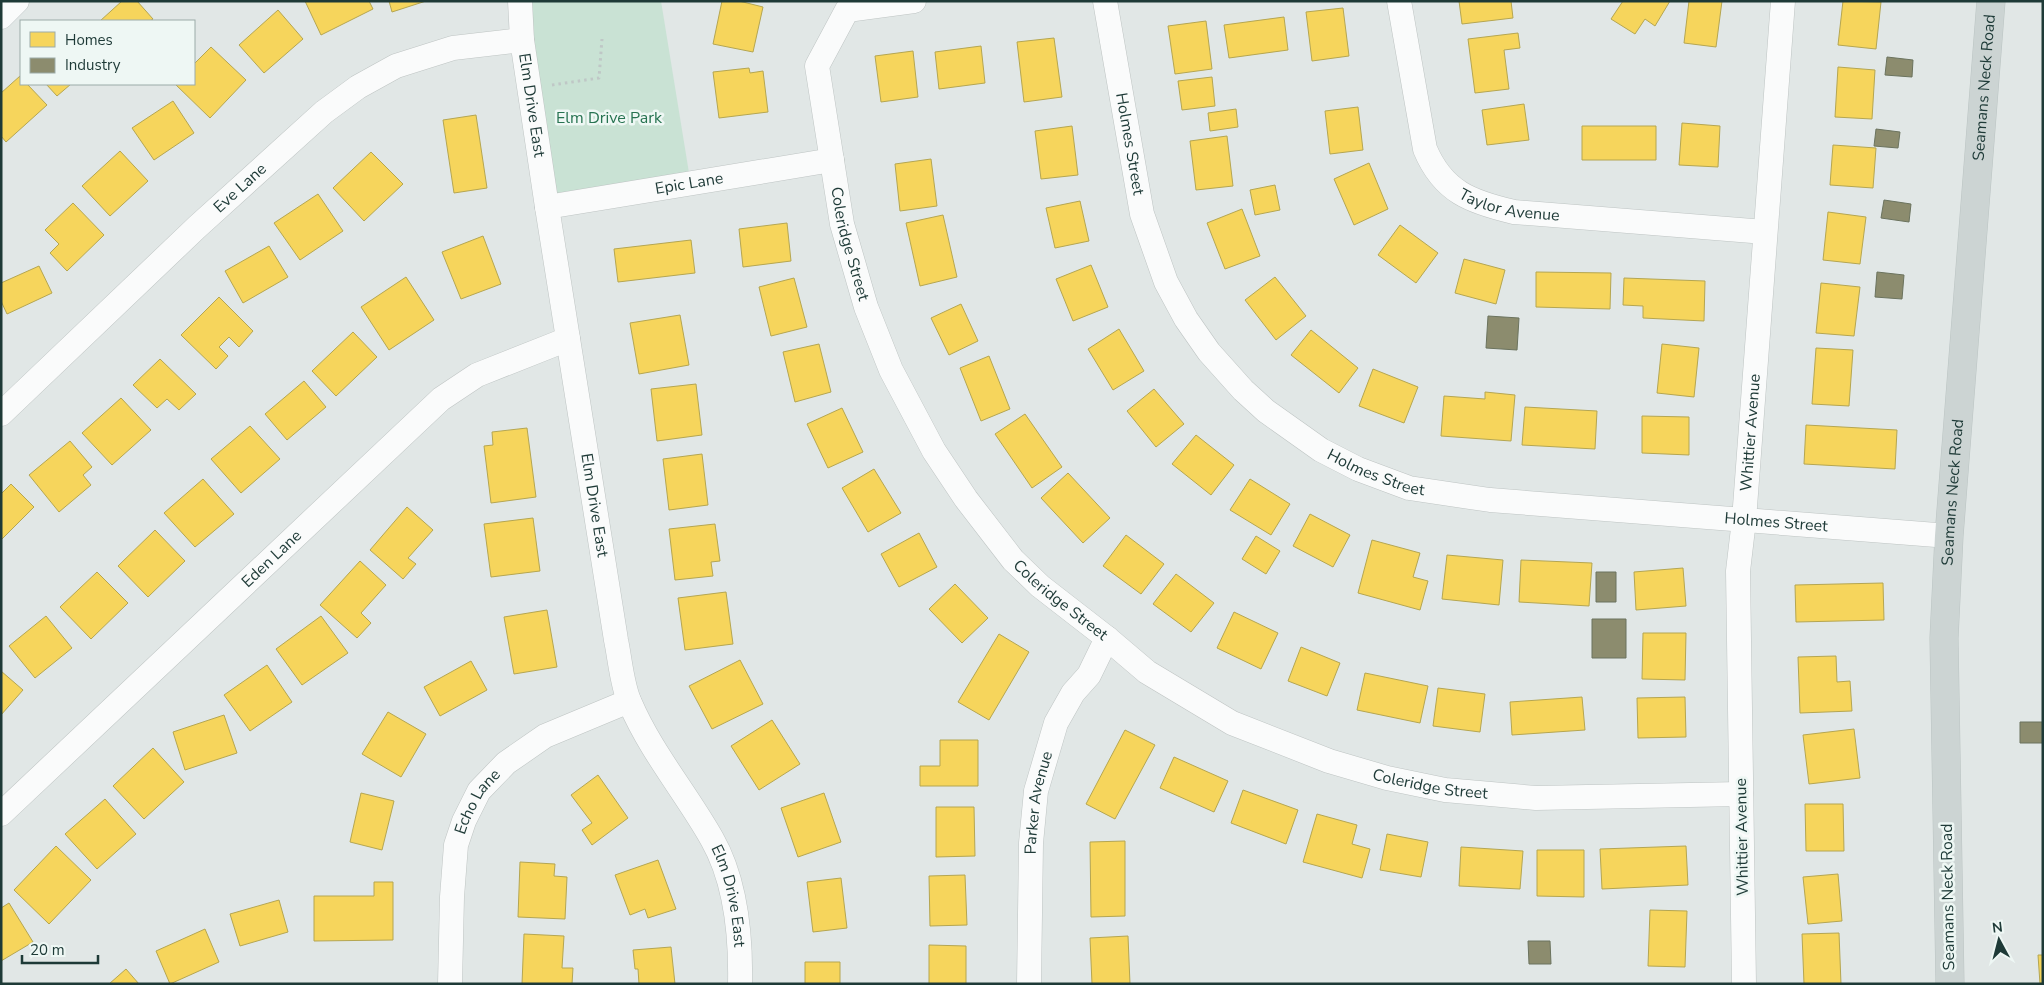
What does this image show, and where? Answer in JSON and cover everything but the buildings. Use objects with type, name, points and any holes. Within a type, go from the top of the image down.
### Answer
[{"type":"main road","name":"Seamans Neck Road","points":[[1950,984],[1944,638],[1949,536],[1991,1]]},
{"type":"street","points":[[1,17],[17,1]]},
{"type":"street","name":"Elm Drive East","points":[[520,1],[522,40],[547,207],[616,640],[629,701],[653,750],[713,840],[726,872],[740,954],[740,984]]},
{"type":"street","name":"Coleridge Street","points":[[914,1],[847,10],[817,66],[842,224],[866,307],[891,370],[934,451],[966,499],[1013,560],[1040,586],[1107,638],[1146,672],[1232,723],[1330,761],[1388,778],[1444,790],[1536,798],[1741,794]]},
{"type":"street","name":"Holmes Street","points":[[1105,1],[1142,214],[1166,282],[1186,319],[1210,352],[1243,390],[1266,411],[1321,450],[1358,469],[1409,488],[1490,500],[1949,536]]},
{"type":"street","name":"Taylor Avenue","points":[[1399,1],[1425,149],[1432,166],[1456,191],[1481,204],[1514,212],[1765,232]]},
{"type":"street","name":"Whittier Avenue","points":[[1744,984],[1738,571],[1744,520],[1783,1]]},
{"type":"street","name":"Eve Lane","points":[[1,414],[197,227],[324,112],[358,87],[396,66],[453,48],[522,40]]},
{"type":"street","name":"Epic Lane","points":[[547,207],[832,160]]},
{"type":"street","name":"Eden Lane","points":[[1,814],[441,399],[477,375],[568,339]]},
{"type":"street","name":"Parker Avenue","points":[[1029,984],[1031,843],[1036,791],[1056,723],[1073,693],[1089,675],[1107,638]]},
{"type":"street","name":"Echo Lane","points":[[450,984],[452,897],[456,845],[464,821],[479,791],[506,763],[545,736],[629,701]]},
{"type":"path","points":[[529,88],[599,78],[602,39]]},
{"type":"green space","name":"Elm Drive Park","points":[[523,1],[661,1],[690,179],[550,203]]}]
